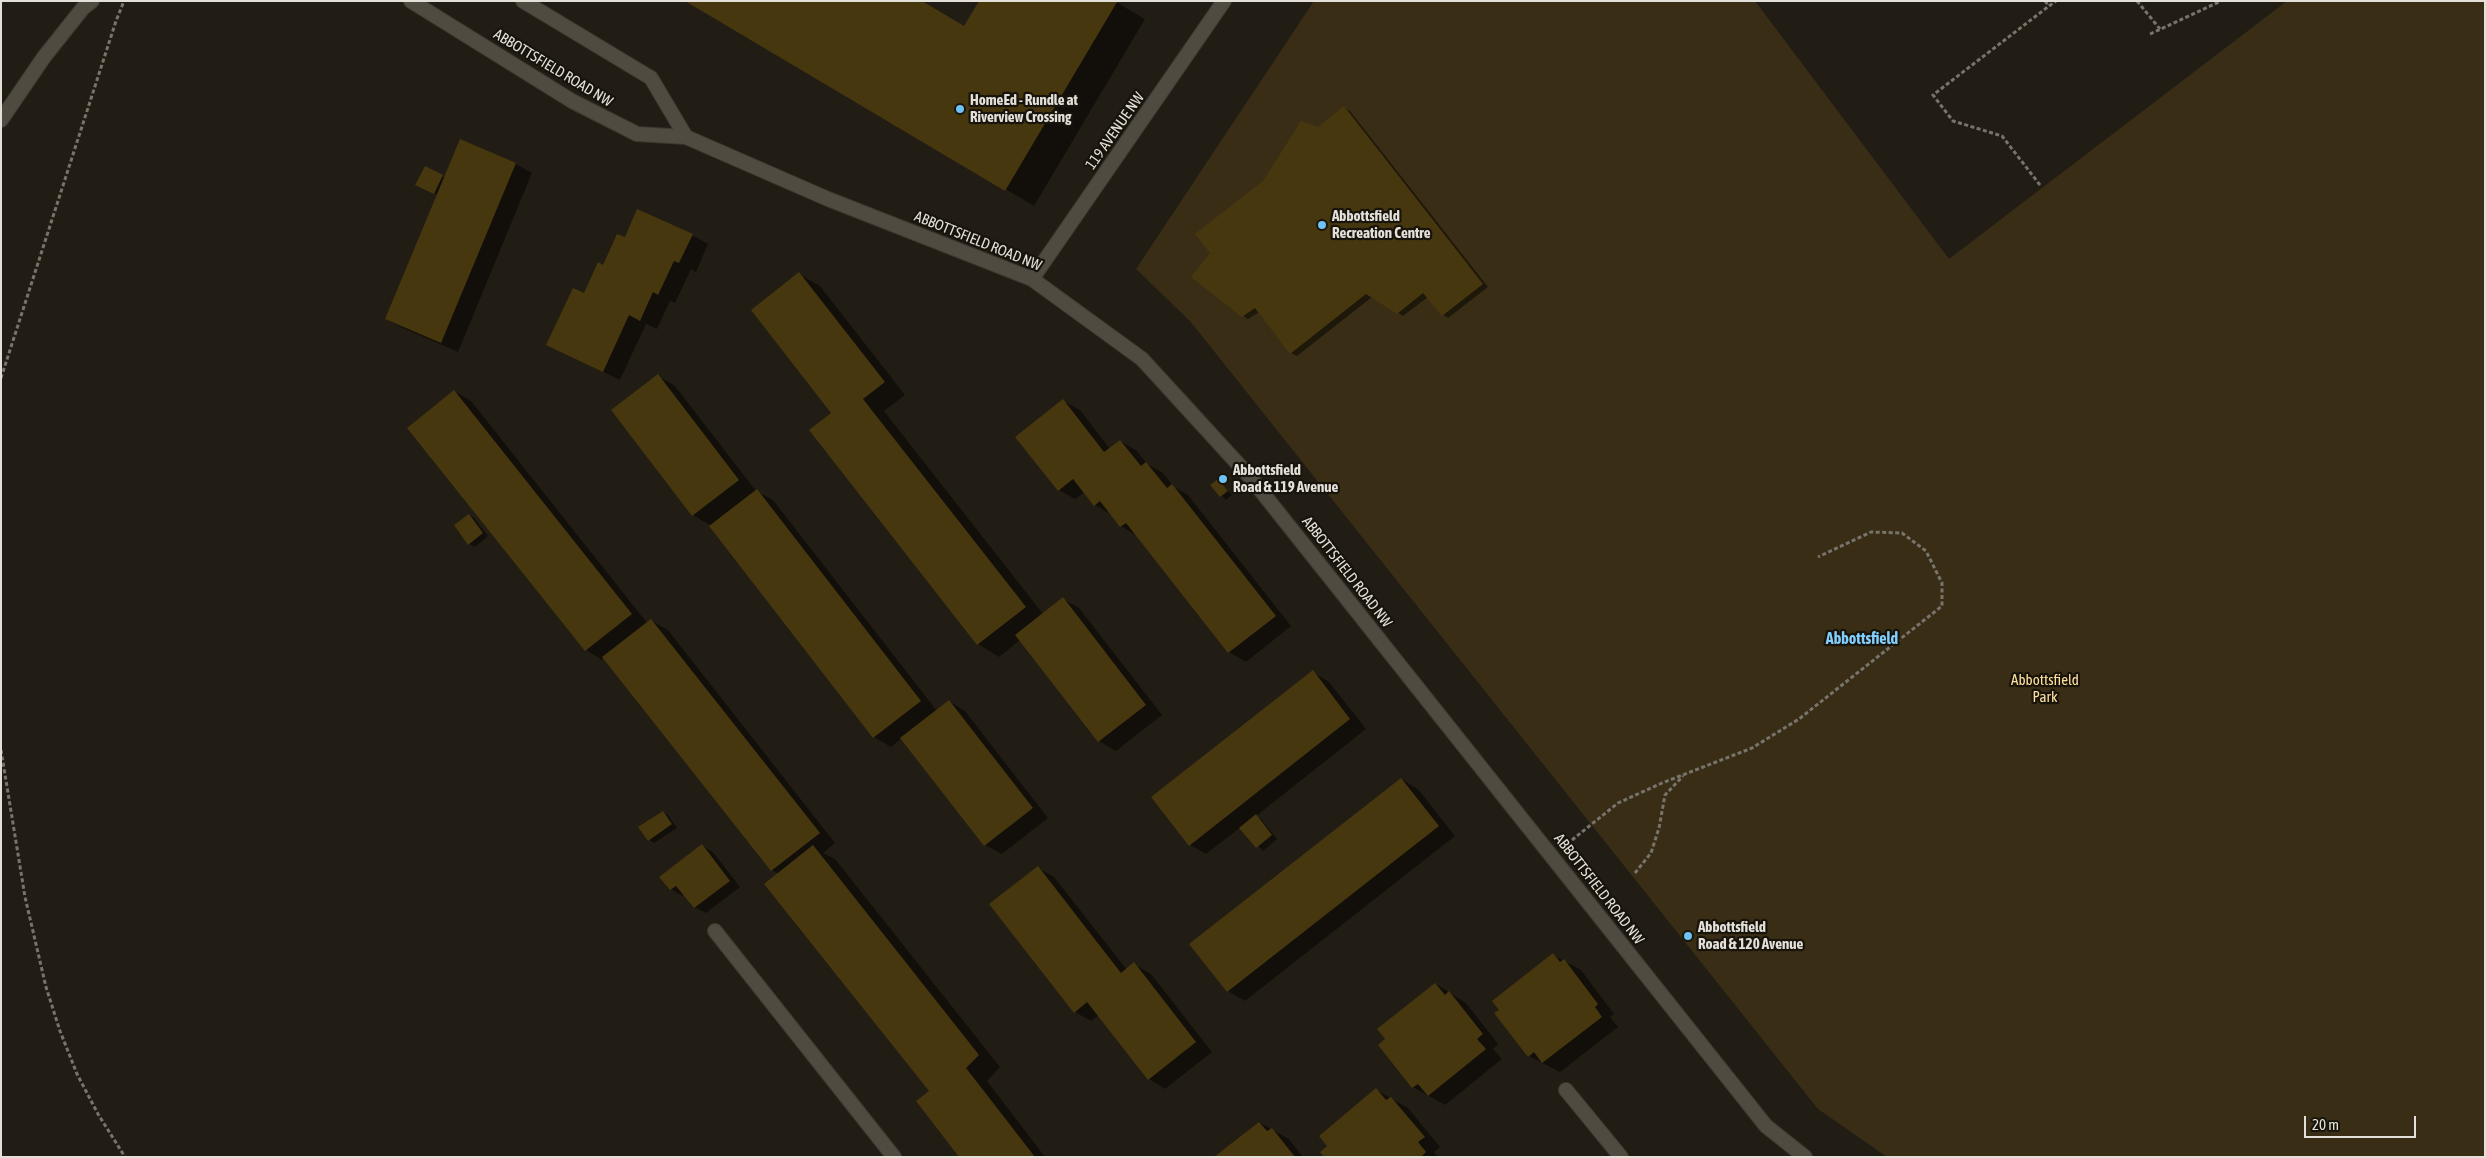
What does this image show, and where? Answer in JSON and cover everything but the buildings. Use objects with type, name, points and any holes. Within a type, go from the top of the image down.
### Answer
[{"type":"street","points":[[1,120],[44,57],[83,8],[92,1]]},
{"type":"street","name":"ABBOTTSFIELD ROAD NW","points":[[411,1],[572,101],[637,134],[686,137],[828,198],[1032,279],[1142,359],[1250,477],[1766,1126],[1805,1157]]},
{"type":"street","points":[[522,1],[651,78],[686,137]]},
{"type":"street","name":"119 AVENUE NW","points":[[1032,279],[1224,1]]},
{"type":"street","points":[[715,931],[894,1157]]},
{"type":"street","points":[[1566,1090],[1621,1157]]},
{"type":"path","points":[[1,378],[124,1]]},
{"type":"path","points":[[2044,1],[2048,6]]},
{"type":"path","points":[[2040,185],[2002,136],[1953,121],[1933,95],[2056,1]]},
{"type":"path","points":[[2137,1],[2160,29]]},
{"type":"path","points":[[2150,34],[2221,1]]},
{"type":"path","points":[[1552,856],[1618,803],[1752,748],[1799,719],[1942,606],[1942,583],[1926,551],[1902,533],[1871,532],[1818,556]]},
{"type":"path","points":[[1,750],[25,897],[52,1005],[77,1074],[98,1114],[125,1157]]},
{"type":"path","points":[[1635,873],[1651,853],[1659,828],[1665,795],[1684,775]]},
{"type":"green space","name":"Abbottsfield Park","points":[[1314,1],[1755,1],[1949,259],[2287,1],[2485,1],[2485,1157],[1887,1157],[1818,1109],[1190,321],[1136,269]]},
{"type":"place","name":"HomeEd - Rundle at Riverview Crossing","points":[[960,109]]},
{"type":"place","name":"Abbottsfield Recreation Centre","points":[[1322,225]]},
{"type":"place","name":"Abbottsfield Road & 119 Avenue","points":[[1223,479]]},
{"type":"place","name":"Abbottsfield Road & 120 Avenue","points":[[1688,936]]},
{"type":"district","name":"Abbottsfield","points":[[1862,639]]}]
